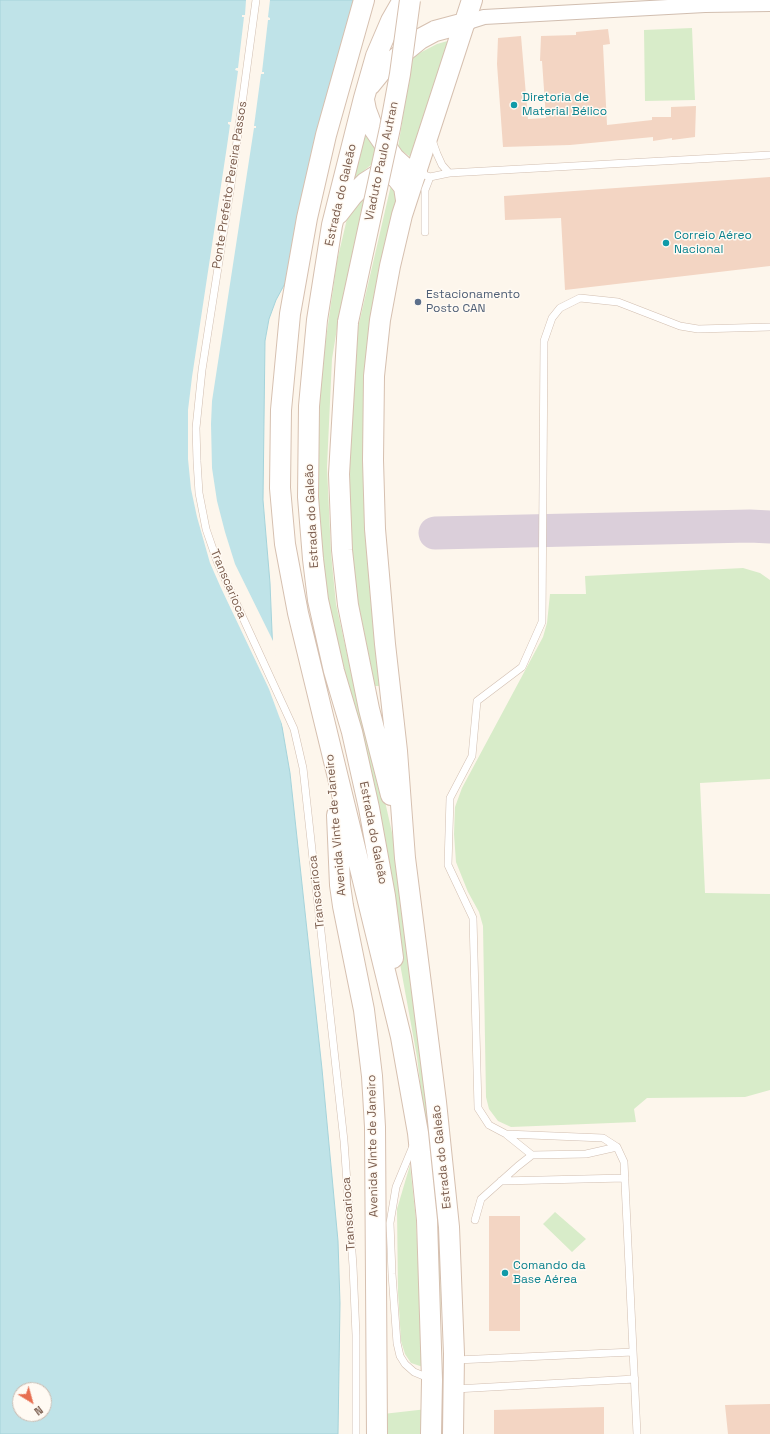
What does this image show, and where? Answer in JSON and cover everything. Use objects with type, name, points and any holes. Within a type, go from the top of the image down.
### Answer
[{"type":"street","name":"Estrada do Galeão","points":[[364,0],[324,142],[307,218],[290,314],[281,418],[280,488],[285,544],[298,613],[328,741],[402,1037]]},
{"type":"street","name":"Estrada do Galeão","points":[[403,0],[391,22],[376,56],[364,96],[332,225],[317,320],[310,406],[308,497],[318,600],[334,671],[358,757],[385,896],[396,976],[402,1037],[418,1133],[442,1384],[453,1434]]},
{"type":"street","name":"Viaduto Paulo Autran","points":[[348,322],[397,89],[410,0]]},
{"type":"street","name":"Estrada do Galeão","points":[[430,1434],[442,1384],[454,1360],[452,1292],[448,1219],[436,1102],[406,858],[397,751],[384,644],[375,537],[373,460],[374,376],[380,320],[390,266],[415,202],[424,174],[429,133],[472,0]]},
{"type":"street","points":[[424,174],[405,168],[394,158],[372,126],[366,110],[364,96],[383,69],[420,39],[435,31],[484,17],[705,2],[770,4]]},
{"type":"street","points":[[332,225],[338,214],[352,196],[365,183],[379,174],[390,174],[396,177],[415,202]]},
{"type":"street","name":"Estrada do Galeão","points":[[348,322],[339,474],[342,550],[348,605],[369,709],[406,858]]},
{"type":"street","name":"Avenida Vinte de Janeiro","points":[[328,741],[336,798],[340,885],[364,1010],[372,1076],[375,1127],[377,1434]]},
{"type":"lane","name":"Ponte Prefeito Pereira Passos","points":[[202,370],[232,178],[256,0]]},
{"type":"lane","points":[[429,133],[442,165],[449,173]]},
{"type":"lane","points":[[424,174],[770,156]]},
{"type":"lane","points":[[415,202],[425,232]]},
{"type":"lane","points":[[532,1155],[507,1134],[488,1125],[478,1108],[473,918],[448,865],[450,798],[472,756],[477,701],[522,667],[542,622],[544,341],[552,318],[560,308],[580,298],[618,302],[680,326],[698,329],[770,327]]},
{"type":"lane","name":"Transcarioca","points":[[202,370],[196,428],[199,493],[206,529],[217,561],[294,729],[303,768],[343,1133],[353,1266],[356,1335],[356,1434]]},
{"type":"lane","points":[[418,1133],[396,1187],[390,1223],[397,1343],[400,1356],[406,1364],[414,1372],[442,1384],[634,1379]]},
{"type":"lane","points":[[507,1134],[603,1138],[617,1147],[624,1162],[637,1434]]},
{"type":"lane","points":[[474,1220],[481,1199],[532,1155],[586,1154],[617,1147]]},
{"type":"lane","points":[[501,1181],[625,1178]]},
{"type":"lane","points":[[454,1360],[633,1352]]},
{"type":"green space","points":[[692,28],[695,100],[645,101],[644,30]]},
{"type":"green space","points":[[451,40],[412,158],[398,148],[412,57],[437,44]]},
{"type":"green space","points":[[364,126],[376,149],[372,164],[359,175],[352,186]]},
{"type":"green space","points":[[391,185],[397,188],[397,196],[374,303],[383,686],[375,686],[353,577],[346,497],[357,332]]},
{"type":"green space","points":[[367,190],[339,316],[332,359],[327,467],[331,553],[336,604],[353,681],[382,788],[399,864],[437,1200],[440,1256],[441,1347],[426,1131],[417,1057],[388,898],[329,613],[321,556],[317,498],[320,381],[337,261],[350,206]]},
{"type":"green space","points":[[743,568],[760,573],[770,580],[770,779],[700,783],[705,893],[770,894],[770,1090],[745,1097],[647,1098],[634,1109],[636,1122],[511,1127],[498,1121],[489,1109],[486,1097],[483,926],[479,912],[468,892],[456,862],[454,834],[455,807],[462,788],[543,637],[547,623],[550,594],[586,594],[585,576]]},
{"type":"green space","points":[[410,1165],[416,1220],[423,1367],[411,1363],[405,1354],[401,1341],[398,1292],[397,1209]]},
{"type":"green space","points":[[555,1212],[586,1239],[572,1252],[543,1224]]},
{"type":"green space","points":[[427,1409],[424,1434],[385,1434],[383,1414]]},
{"type":"water","points":[[0,0],[373,0],[289,276],[276,300],[269,319],[265,341],[263,500],[270,583],[274,680],[290,773],[322,1069],[338,1241],[340,1303],[338,1434],[0,1434]]},
{"type":"pier","points":[[246,0],[270,0],[268,17],[270,20],[268,20],[262,72],[264,72],[264,74],[261,74],[254,126],[256,126],[256,128],[254,128],[212,401],[212,468],[217,501],[235,564],[275,645],[276,680],[284,727],[269,689],[210,563],[191,489],[188,459],[188,410],[192,377],[230,125],[228,122],[231,122],[238,71],[235,70],[238,68],[244,17],[242,17],[242,15],[245,15]]},
{"type":"building","points":[[608,29],[610,44],[603,45],[607,125],[652,120],[652,117],[671,117],[671,107],[696,106],[695,137],[653,141],[653,137],[570,145],[503,147],[497,64],[498,38],[521,36],[528,119],[546,118],[542,61],[540,61],[541,36],[576,35],[576,32]]},
{"type":"building","name":"Correio Aéreo Nacional","points":[[770,177],[770,266],[565,290],[561,218],[505,220],[504,196]]},
{"type":"building","name":"Comando da Base Aérea","points":[[489,1216],[520,1216],[520,1331],[489,1331]]},
{"type":"building","points":[[770,1404],[770,1434],[728,1434],[725,1405]]},
{"type":"building","points":[[604,1407],[604,1434],[494,1434],[494,1410]]},
{"type":"taxiway","points":[[435,533],[750,526],[770,527]]},
{"type":"place","name":"Diretoria de Material Bélico","points":[[514,105]]},
{"type":"place","name":"Correio Aéreo Nacional","points":[[666,243]]},
{"type":"place","name":"Estacionamento Posto CAN","points":[[418,302]]},
{"type":"place","name":"Comando da Base Aérea","points":[[505,1273]]}]
